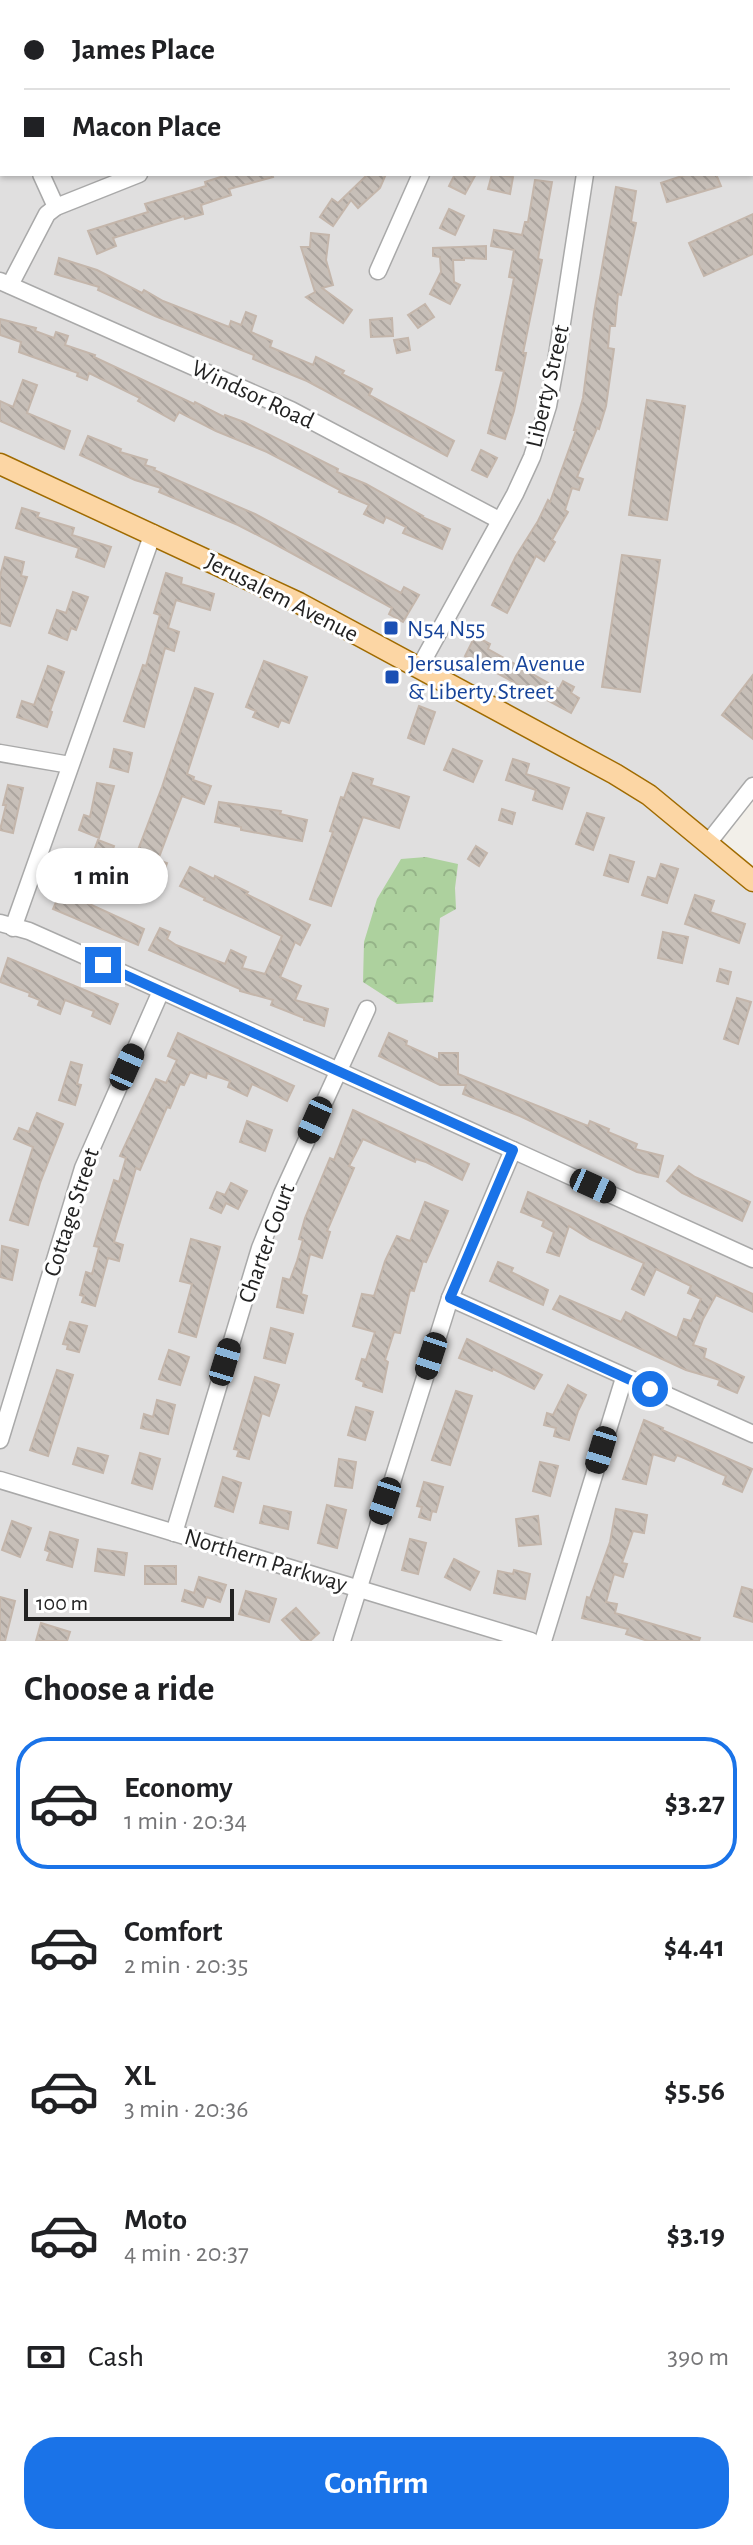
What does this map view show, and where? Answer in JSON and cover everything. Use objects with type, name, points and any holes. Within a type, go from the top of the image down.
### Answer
[{"type":"main road","name":"Jerusalem Avenue","points":[[2,470],[153,533],[299,603],[623,779],[649,795],[753,881]]},
{"type":"street","points":[[42,176],[56,207]]},
{"type":"street","points":[[5,283],[47,214],[56,207],[134,176]]},
{"type":"street","points":[[378,271],[420,176]]},
{"type":"street","name":"Liberty Street","points":[[419,668],[515,494],[532,457],[548,406],[585,176]]},
{"type":"street","name":"Windsor Road","points":[[5,283],[291,410],[499,520]]},
{"type":"street","points":[[153,533],[70,765],[6,925],[29,931],[753,1259]]},
{"type":"street","points":[[0,753],[70,765]]},
{"type":"street","points":[[708,843],[750,795]]},
{"type":"street","name":"Cottage Street","points":[[0,1440],[83,1168],[161,991]]},
{"type":"street","name":"Charter Court","points":[[174,1533],[260,1248],[367,1009]]},
{"type":"street","points":[[342,1641],[450,1298],[513,1150]]},
{"type":"street","points":[[450,1298],[753,1434]]},
{"type":"street","points":[[543,1641],[624,1378]]},
{"type":"street","name":"Northern Parkway","points":[[0,1480],[531,1641]]},
{"type":"shaded area","points":[[0,176],[753,176],[753,786],[709,843],[753,881],[753,1641],[0,1641],[0,479],[4,466],[0,464]]},
{"type":"green space","points":[[426,857],[458,864],[456,909],[440,918],[433,1002],[397,1004],[363,982],[364,942],[377,899],[401,859]]},
{"type":"building","points":[[224,176],[273,177],[229,189],[231,195],[201,205],[203,214],[185,219],[184,216],[113,238],[116,246],[97,254],[88,231],[148,212],[145,204],[206,186],[205,182]]},
{"type":"building","points":[[366,176],[385,176],[380,188],[358,208],[351,200],[333,226],[320,217],[332,199],[338,203]]},
{"type":"building","points":[[454,176],[475,176],[465,194],[449,186]]},
{"type":"building","points":[[491,176],[513,177],[510,194],[488,189]]},
{"type":"building","points":[[682,176],[717,176],[721,186],[667,202],[661,183]]},
{"type":"building","points":[[535,180],[552,182],[538,259],[542,260],[523,353],[526,353],[505,439],[488,433],[504,371],[496,370],[514,278],[509,277],[514,250],[491,246],[494,230],[522,235],[525,222],[528,222]]},
{"type":"building","points":[[616,187],[636,191],[631,222],[636,223],[621,295],[618,294],[615,326],[610,326],[608,348],[614,349],[606,406],[577,477],[583,479],[579,490],[572,488],[565,510],[568,512],[552,540],[555,542],[544,561],[536,556],[507,613],[492,605],[516,556],[548,500],[550,502],[576,430]]},
{"type":"building","points":[[449,209],[464,216],[455,235],[440,228]]},
{"type":"building","points":[[753,214],[753,254],[704,276],[689,243]]},
{"type":"building","points":[[311,233],[329,235],[326,260],[333,285],[322,288],[352,310],[343,323],[306,297],[315,292],[301,247],[310,247]]},
{"type":"building","points":[[486,246],[486,259],[453,260],[454,282],[460,285],[450,304],[430,294],[441,272],[440,257],[433,256],[433,248]]},
{"type":"building","points":[[59,258],[97,270],[142,293],[144,290],[163,301],[229,327],[231,321],[241,325],[246,312],[256,316],[251,332],[272,341],[270,347],[313,365],[316,357],[344,371],[342,374],[372,389],[369,395],[454,441],[447,456],[307,381],[253,359],[254,355],[155,316],[98,290],[99,287],[55,274]]},
{"type":"building","points":[[425,304],[434,317],[418,328],[408,315]]},
{"type":"building","points":[[392,318],[393,336],[371,337],[370,320]]},
{"type":"building","points":[[0,319],[36,328],[35,331],[54,338],[56,332],[68,336],[65,345],[95,355],[224,417],[244,422],[338,469],[337,472],[450,529],[442,549],[403,533],[406,527],[386,517],[383,523],[364,514],[369,505],[267,452],[179,412],[174,421],[138,401],[140,398],[89,373],[87,380],[77,376],[78,373],[19,352],[21,342],[0,335]]},
{"type":"building","points":[[408,338],[410,350],[397,353],[394,340]]},
{"type":"building","points":[[23,380],[37,385],[27,413],[70,431],[64,449],[0,421],[0,401],[13,407]]},
{"type":"building","points":[[647,400],[685,406],[667,520],[629,515]]},
{"type":"building","points":[[88,436],[121,449],[120,452],[147,460],[145,465],[154,470],[255,514],[401,593],[404,587],[419,595],[403,622],[389,614],[392,608],[273,543],[159,492],[161,488],[135,480],[80,455]]},
{"type":"building","points":[[481,450],[497,458],[487,477],[472,470]]},
{"type":"building","points":[[22,508],[39,513],[37,517],[74,528],[72,535],[111,547],[104,567],[76,557],[79,548],[16,528]]},
{"type":"building","points":[[622,555],[660,560],[640,692],[602,687]]},
{"type":"building","points":[[5,557],[24,562],[21,576],[27,577],[10,626],[0,623],[0,576]]},
{"type":"building","points":[[166,573],[182,578],[181,584],[214,594],[210,610],[176,600],[168,628],[179,632],[174,651],[165,648],[144,727],[124,721],[143,665],[146,666],[160,615],[154,613]]},
{"type":"building","points":[[73,592],[88,597],[76,630],[71,628],[67,640],[49,633],[57,610],[66,613]]},
{"type":"building","points":[[475,636],[490,644],[488,649],[559,689],[563,681],[574,687],[571,693],[579,698],[571,713],[465,656]]},
{"type":"building","points":[[264,661],[307,677],[289,723],[281,720],[278,727],[253,717],[256,711],[246,707]]},
{"type":"building","points":[[48,666],[64,672],[47,727],[17,717],[22,701],[34,705]]},
{"type":"building","points":[[753,675],[753,739],[722,715]]},
{"type":"building","points":[[195,688],[213,694],[187,774],[194,777],[193,780],[211,786],[204,804],[182,796],[158,860],[167,863],[160,882],[130,871]]},
{"type":"building","points":[[419,706],[435,712],[424,744],[408,738]]},
{"type":"building","points":[[114,749],[132,753],[128,772],[110,767]]},
{"type":"building","points":[[453,749],[482,761],[473,782],[444,770]]},
{"type":"building","points":[[513,759],[529,764],[526,774],[569,788],[562,809],[533,800],[536,790],[506,780]]},
{"type":"building","points":[[353,773],[373,779],[371,785],[409,797],[399,828],[363,817],[331,906],[310,899],[333,832],[330,831],[341,797],[344,798]]},
{"type":"building","points":[[97,783],[114,786],[99,838],[79,830],[84,815],[90,817]]},
{"type":"building","points":[[8,785],[23,788],[13,833],[0,830]]},
{"type":"building","points":[[219,802],[281,811],[280,814],[307,820],[302,841],[215,822]]},
{"type":"building","points":[[502,809],[515,813],[512,824],[499,820]]},
{"type":"building","points":[[587,813],[604,818],[593,850],[576,844]]},
{"type":"building","points":[[98,840],[114,846],[110,858],[93,853]]},
{"type":"building","points":[[476,846],[487,853],[479,866],[468,859]]},
{"type":"building","points":[[610,855],[634,862],[628,882],[604,875]]},
{"type":"building","points":[[661,864],[678,869],[667,903],[642,895],[648,877],[656,879]]},
{"type":"building","points":[[190,867],[214,879],[215,876],[310,925],[300,945],[295,942],[280,977],[301,986],[295,1000],[328,1009],[324,1026],[271,1005],[273,1000],[240,991],[149,950],[160,928],[170,932],[167,939],[176,945],[225,964],[231,950],[246,957],[242,968],[265,974],[282,936],[180,886]]},
{"type":"building","points":[[61,891],[144,929],[138,945],[53,909]]},
{"type":"building","points":[[695,895],[714,901],[710,912],[745,924],[739,943],[685,924]]},
{"type":"building","points":[[663,932],[688,937],[682,963],[658,958]]},
{"type":"building","points":[[8,958],[118,1004],[110,1024],[92,1016],[94,1011],[65,1000],[60,1014],[38,1005],[40,1000],[29,996],[30,993],[0,982]]},
{"type":"building","points":[[720,969],[731,972],[728,984],[717,981]]},
{"type":"building","points":[[737,998],[751,1002],[738,1044],[724,1039]]},
{"type":"building","points":[[178,1033],[294,1086],[287,1101],[252,1084],[247,1096],[228,1087],[230,1081],[207,1073],[206,1078],[190,1072],[184,1085],[180,1084],[170,1108],[167,1107],[140,1170],[136,1168],[114,1242],[123,1245],[119,1261],[108,1258],[95,1306],[82,1302],[84,1296],[80,1295],[86,1272],[92,1274],[99,1247],[94,1246],[101,1222],[114,1180],[119,1182],[126,1158],[120,1156],[156,1079],[166,1083],[177,1060],[168,1056]]},
{"type":"building","points":[[389,1033],[407,1041],[406,1045],[439,1060],[439,1053],[458,1053],[458,1074],[588,1126],[590,1121],[637,1144],[635,1149],[663,1156],[658,1177],[637,1172],[520,1116],[463,1094],[466,1085],[440,1085],[379,1056]]},
{"type":"building","points":[[71,1062],[82,1065],[77,1084],[81,1085],[75,1105],[59,1100]]},
{"type":"building","points":[[353,1110],[469,1164],[462,1180],[426,1162],[416,1159],[415,1162],[363,1139],[349,1166],[354,1168],[327,1231],[330,1232],[322,1258],[310,1254],[301,1294],[307,1296],[303,1313],[277,1307],[283,1278],[290,1280],[297,1261],[305,1218],[330,1158],[334,1160]]},
{"type":"building","points":[[37,1113],[63,1124],[40,1183],[28,1225],[10,1220],[33,1147],[14,1139],[19,1128],[29,1132]]},
{"type":"building","points":[[247,1121],[272,1130],[265,1151],[240,1142]]},
{"type":"building","points":[[679,1166],[695,1177],[750,1202],[742,1221],[682,1193],[667,1181]]},
{"type":"building","points":[[231,1183],[247,1191],[238,1209],[226,1203],[221,1213],[210,1208],[217,1192],[225,1195]]},
{"type":"building","points":[[528,1192],[753,1294],[753,1312],[716,1295],[693,1345],[706,1349],[704,1358],[744,1377],[737,1393],[718,1385],[720,1380],[686,1370],[553,1309],[560,1296],[621,1322],[626,1312],[677,1338],[684,1319],[691,1321],[701,1299],[688,1293],[691,1286],[656,1269],[644,1295],[632,1289],[644,1263],[569,1226],[559,1256],[547,1252],[554,1232],[542,1226],[544,1221],[521,1212]]},
{"type":"building","points":[[425,1202],[448,1211],[426,1262],[423,1261],[414,1291],[410,1290],[400,1333],[394,1332],[385,1360],[388,1362],[382,1392],[363,1386],[364,1382],[356,1379],[375,1332],[353,1326],[362,1294],[374,1296],[397,1236],[410,1241]]},
{"type":"building","points":[[191,1239],[220,1247],[196,1337],[179,1332],[192,1284],[180,1281]]},
{"type":"building","points":[[2,1246],[18,1250],[12,1280],[0,1277]]},
{"type":"building","points":[[498,1262],[548,1290],[543,1305],[490,1281]]},
{"type":"building","points":[[70,1322],[87,1326],[79,1352],[67,1349],[68,1345],[63,1344]]},
{"type":"building","points":[[271,1328],[293,1334],[285,1363],[264,1358]]},
{"type":"building","points":[[467,1339],[542,1375],[534,1389],[493,1369],[459,1358]]},
{"type":"building","points":[[169,1350],[189,1357],[180,1385],[159,1379]]},
{"type":"building","points":[[57,1370],[73,1375],[48,1456],[30,1450]]},
{"type":"building","points":[[255,1377],[279,1385],[269,1416],[262,1413],[249,1459],[237,1456],[239,1450],[234,1449]]},
{"type":"building","points":[[568,1385],[586,1395],[569,1440],[554,1436],[556,1428],[544,1425],[547,1413],[553,1415]]},
{"type":"building","points":[[456,1391],[472,1396],[450,1465],[432,1460]]},
{"type":"building","points":[[157,1400],[175,1405],[168,1434],[141,1428],[144,1414],[153,1417]]},
{"type":"building","points":[[356,1407],[373,1412],[365,1440],[348,1435]]},
{"type":"building","points":[[644,1420],[752,1469],[742,1492],[723,1484],[726,1476],[677,1455],[674,1461],[653,1454],[646,1484],[623,1479]]},
{"type":"building","points":[[78,1448],[108,1456],[103,1473],[73,1464]]},
{"type":"building","points":[[140,1453],[160,1459],[152,1489],[132,1483]]},
{"type":"building","points":[[339,1459],[356,1462],[352,1488],[335,1486]]},
{"type":"building","points":[[540,1462],[558,1466],[550,1496],[533,1491]]},
{"type":"building","points":[[223,1477],[241,1483],[233,1512],[215,1506]]},
{"type":"building","points":[[424,1482],[443,1487],[436,1512],[432,1511],[430,1520],[419,1517],[422,1507],[417,1506]]},
{"type":"building","points":[[327,1505],[346,1510],[337,1548],[318,1543]]},
{"type":"building","points":[[264,1506],[291,1512],[288,1529],[260,1523]]},
{"type":"building","points":[[616,1509],[647,1515],[644,1533],[633,1531],[622,1563],[627,1564],[623,1577],[614,1574],[606,1602],[617,1604],[615,1613],[700,1638],[699,1641],[648,1641],[626,1634],[628,1629],[582,1618],[587,1597],[590,1598],[610,1542]]},
{"type":"building","points":[[538,1516],[541,1544],[519,1546],[516,1519]]},
{"type":"building","points":[[12,1521],[31,1528],[20,1557],[2,1550]]},
{"type":"building","points":[[50,1532],[78,1540],[72,1567],[47,1560],[50,1552],[45,1550]]},
{"type":"building","points":[[410,1539],[426,1543],[418,1574],[402,1570]]},
{"type":"building","points":[[98,1549],[127,1553],[124,1575],[95,1571]]},
{"type":"building","points":[[454,1559],[479,1572],[470,1590],[445,1577]]},
{"type":"building","points":[[145,1566],[176,1566],[176,1584],[145,1584]]},
{"type":"building","points":[[514,1570],[530,1574],[525,1599],[494,1593],[498,1571],[513,1574]]},
{"type":"building","points":[[199,1577],[226,1585],[220,1602],[207,1597],[203,1607],[182,1601],[185,1590],[194,1593]]},
{"type":"building","points":[[742,1587],[753,1590],[753,1622],[734,1616]]},
{"type":"building","points":[[246,1591],[276,1599],[269,1622],[239,1614]]},
{"type":"building","points":[[0,1597],[15,1601],[5,1641],[0,1641]]},
{"type":"building","points":[[296,1608],[319,1633],[310,1641],[302,1641],[282,1620]]},
{"type":"building","points":[[41,1623],[70,1632],[67,1641],[36,1641]]},
{"type":"place","name":"N54 N55","points":[[391,628]]},
{"type":"place","name":"Jersusalem Avenue & Liberty Street","points":[[392,677]]},
{"type":"route","points":[[103,965],[513,1150],[450,1298],[650,1389]]}]
